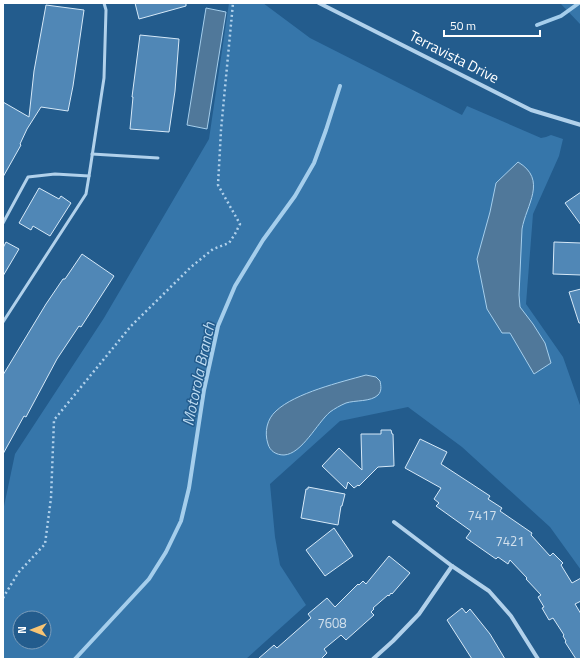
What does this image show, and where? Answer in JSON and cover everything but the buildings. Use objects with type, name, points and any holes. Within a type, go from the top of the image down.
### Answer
[{"type":"street","name":"Terravista Drive","points":[[319,3],[524,107],[581,125]]},
{"type":"street","points":[[394,522],[452,566],[489,591],[501,602],[538,659]]},
{"type":"street","points":[[373,659],[394,641],[419,614],[452,566]]},
{"type":"lane","points":[[3,322],[86,194],[104,78],[106,10],[104,3]]},
{"type":"lane","points":[[92,154],[158,158]]},
{"type":"lane","points":[[3,223],[28,177],[55,174],[89,176]]},
{"type":"path","points":[[3,598],[18,573],[45,544],[51,498],[54,420],[131,326],[191,267],[213,249],[229,243],[240,224],[218,185],[221,130],[233,3]]},
{"type":"shaded area","points":[[229,3],[263,3],[310,38],[462,115],[467,106],[541,138],[551,135],[563,139],[559,156],[533,214],[526,304],[563,357],[581,408],[581,570],[550,527],[462,447],[408,407],[340,421],[270,484],[275,537],[280,565],[306,605],[246,659],[3,659],[3,511],[15,454],[104,318],[209,139]]},
{"type":"shaded area","points":[[560,3],[581,3],[581,25]]},
{"type":"shaded area","points":[[206,8],[226,12],[207,129],[187,125]]},
{"type":"shaded area","points":[[518,162],[527,169],[532,177],[534,185],[522,229],[519,295],[520,307],[545,343],[551,363],[534,374],[510,333],[502,333],[487,309],[477,259],[490,212],[496,183]]},
{"type":"shaded area","points":[[366,375],[376,377],[380,381],[381,390],[378,395],[367,400],[346,403],[332,411],[325,417],[303,444],[291,453],[284,455],[278,454],[270,449],[266,430],[270,418],[276,411],[284,405],[306,394]]},
{"type":"waterway","name":"Motorola Branch","points":[[537,25],[561,16],[579,3]]},
{"type":"waterway","name":"Motorola Branch","points":[[75,659],[149,579],[166,552],[181,521],[189,488],[204,390],[218,326],[235,286],[263,240],[295,196],[314,163],[340,86]]}]
